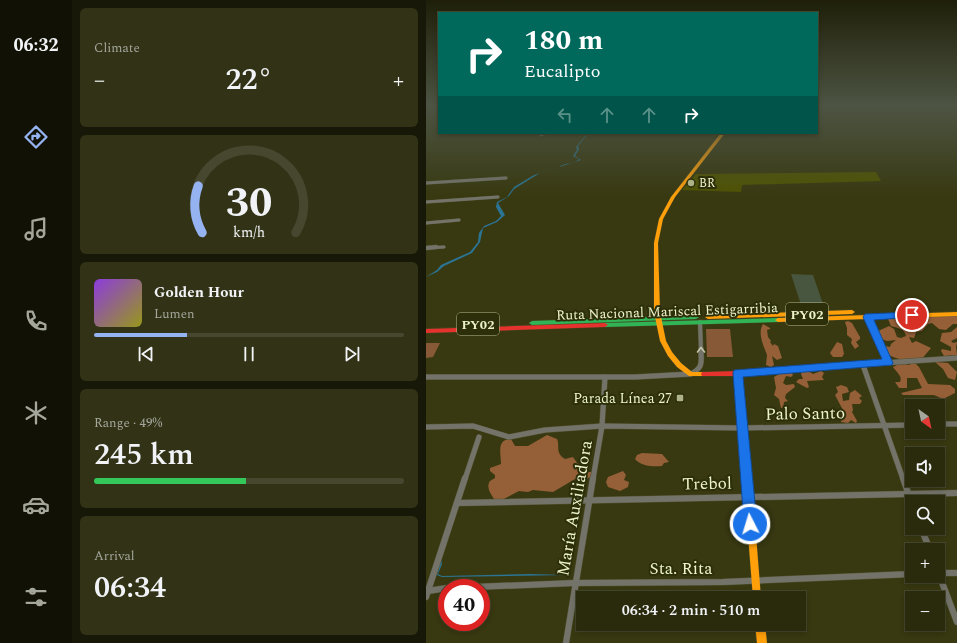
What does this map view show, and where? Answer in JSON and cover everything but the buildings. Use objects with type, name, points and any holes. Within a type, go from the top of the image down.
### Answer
[{"type":"main road","points":[[722,136],[669,204],[661,218],[656,250],[658,321],[665,345],[681,367],[692,374],[738,373],[756,591]]},
{"type":"main road","name":"Ruta Nacional Mariscal Estigarribia","points":[[426,331],[957,309]]},
{"type":"main road","name":"Ruta Nacional Mariscal Estigarribia","points":[[426,326],[658,321],[700,322],[957,314]]},
{"type":"main road","points":[[761,631],[762,643]]},
{"type":"street","points":[[426,183],[506,178]]},
{"type":"street","points":[[426,202],[498,197]]},
{"type":"street","points":[[426,223],[459,220]]},
{"type":"street","points":[[426,248],[444,247]]},
{"type":"street","points":[[868,317],[888,363]]},
{"type":"street","points":[[426,377],[605,377],[692,374],[699,370],[701,366],[700,322]]},
{"type":"street","points":[[738,373],[957,358]]},
{"type":"street","points":[[863,365],[908,494]]},
{"type":"street","name":"María Auxiliadora","points":[[566,643],[602,426],[605,377]]},
{"type":"street","points":[[945,424],[957,424]]},
{"type":"street","name":"Palo Santo","points":[[426,426],[473,426],[498,435],[509,437],[545,430],[602,426],[742,428],[905,425]]},
{"type":"street","points":[[427,594],[479,438]]},
{"type":"street","name":"Trebol","points":[[457,503],[591,499],[957,493]]},
{"type":"street","points":[[945,573],[957,573]]},
{"type":"street","name":"Sta. Rita","points":[[490,586],[575,583],[755,581],[905,574]]},
{"type":"street","points":[[942,583],[957,622]]},
{"type":"street","points":[[427,594],[438,591]]},
{"type":"shaded area","points":[[876,172],[881,181],[742,185],[741,192],[682,190],[696,174]]},
{"type":"shaded area","points":[[957,315],[957,324],[953,324],[946,330],[939,329],[932,323],[928,324],[922,331],[916,332],[914,338],[909,337],[912,343],[916,341],[931,348],[921,360],[894,358],[883,348],[885,346],[890,347],[896,340],[887,341],[879,338],[876,332],[889,326],[894,329],[897,337],[901,338],[906,336],[904,331],[891,326],[888,319],[915,316]]},
{"type":"shaded area","points":[[848,321],[852,323],[860,337],[860,339],[856,342],[859,346],[855,349],[851,343],[852,339],[847,335],[845,322]]},
{"type":"shaded area","points":[[763,324],[770,328],[767,330],[768,337],[771,341],[770,342],[773,346],[774,344],[778,346],[782,358],[777,360],[772,356],[774,365],[771,367],[766,365],[767,355],[761,336],[761,328]]},
{"type":"shaded area","points":[[957,327],[957,338],[951,341],[953,343],[957,342],[957,355],[944,356],[941,351],[942,349],[951,351],[951,347],[940,341],[942,333],[951,332]]},
{"type":"shaded area","points":[[706,329],[730,329],[733,357],[707,357]]},
{"type":"shaded area","points":[[837,342],[842,344],[844,354],[842,357],[833,357],[830,353]]},
{"type":"shaded area","points":[[426,343],[440,343],[433,357],[426,358]]},
{"type":"shaded area","points":[[914,362],[919,367],[928,384],[950,385],[955,389],[955,393],[943,399],[934,395],[903,395],[901,393],[922,388],[917,378],[907,378],[907,388],[899,388],[895,382],[900,382],[901,378],[893,367],[901,363],[909,365]]},
{"type":"shaded area","points":[[935,362],[948,363],[957,372],[955,380],[948,378],[943,369]]},
{"type":"shaded area","points":[[802,371],[808,371],[813,374],[821,371],[824,373],[822,377],[824,380],[807,381],[809,387],[807,388],[796,382],[799,379],[803,379],[801,374]]},
{"type":"shaded area","points":[[783,372],[791,372],[793,375],[791,377],[786,376],[783,383],[786,385],[794,384],[795,387],[786,394],[785,398],[788,401],[784,402],[783,408],[781,408],[779,399],[774,395],[776,388],[774,377]]},
{"type":"shaded area","points":[[841,385],[847,387],[849,392],[842,394],[843,401],[849,400],[850,393],[855,390],[862,396],[859,398],[862,401],[860,404],[852,404],[852,412],[857,421],[856,423],[851,420],[848,423],[841,422],[841,419],[844,418],[844,412],[835,395],[838,392],[836,387]]},
{"type":"shaded area","points":[[547,435],[557,439],[559,452],[562,457],[565,459],[573,457],[577,463],[584,465],[582,470],[584,472],[593,472],[591,477],[583,480],[575,479],[553,492],[533,490],[528,492],[519,491],[502,500],[494,499],[488,488],[490,481],[495,478],[495,475],[490,471],[490,468],[501,464],[501,444],[506,440],[511,439],[515,446],[528,446]]},
{"type":"shaded area","points":[[642,453],[662,454],[669,462],[664,463],[662,466],[644,465],[635,459],[637,455]]},
{"type":"shaded area","points":[[623,471],[626,475],[624,480],[629,482],[628,487],[620,491],[608,487],[606,482],[608,477]]},
{"type":"water","points":[[585,136],[587,136],[578,146],[579,149],[575,156],[581,160],[575,162],[579,159],[573,156],[577,150],[576,147]]},
{"type":"water","points":[[540,173],[514,189],[509,196],[498,203],[505,215],[497,222],[483,228],[480,242],[472,253],[444,266],[437,272],[426,277],[437,270],[441,265],[470,252],[478,242],[479,233],[484,226],[496,221],[501,216],[496,207],[497,202],[507,197],[514,187]]},
{"type":"water","points":[[441,558],[442,564],[438,574],[442,576],[530,574],[569,575],[442,577],[437,575]]},
{"type":"traffic: fast","points":[[532,323],[696,317]]},
{"type":"traffic: fast","points":[[605,325],[778,320]]},
{"type":"traffic: slow","points":[[704,374],[691,374],[679,365],[670,354],[663,341],[657,312],[656,243],[661,219],[673,197],[721,136]]},
{"type":"traffic: slow","points":[[708,317],[852,312]]},
{"type":"traffic: slow","points":[[778,320],[957,314]]},
{"type":"traffic: slow","points":[[752,535],[756,591]]},
{"type":"traffic: slow","points":[[761,631],[762,643]]},
{"type":"traffic: jam","points":[[426,331],[605,325]]},
{"type":"traffic: jam","points":[[704,374],[738,373],[752,535]]},
{"type":"place","name":"BR","points":[[691,183]]},
{"type":"place","name":"Parada Línea 27","points":[[680,398]]},
{"type":"route","points":[[750,524],[738,373],[888,363],[868,317],[912,315]]}]
